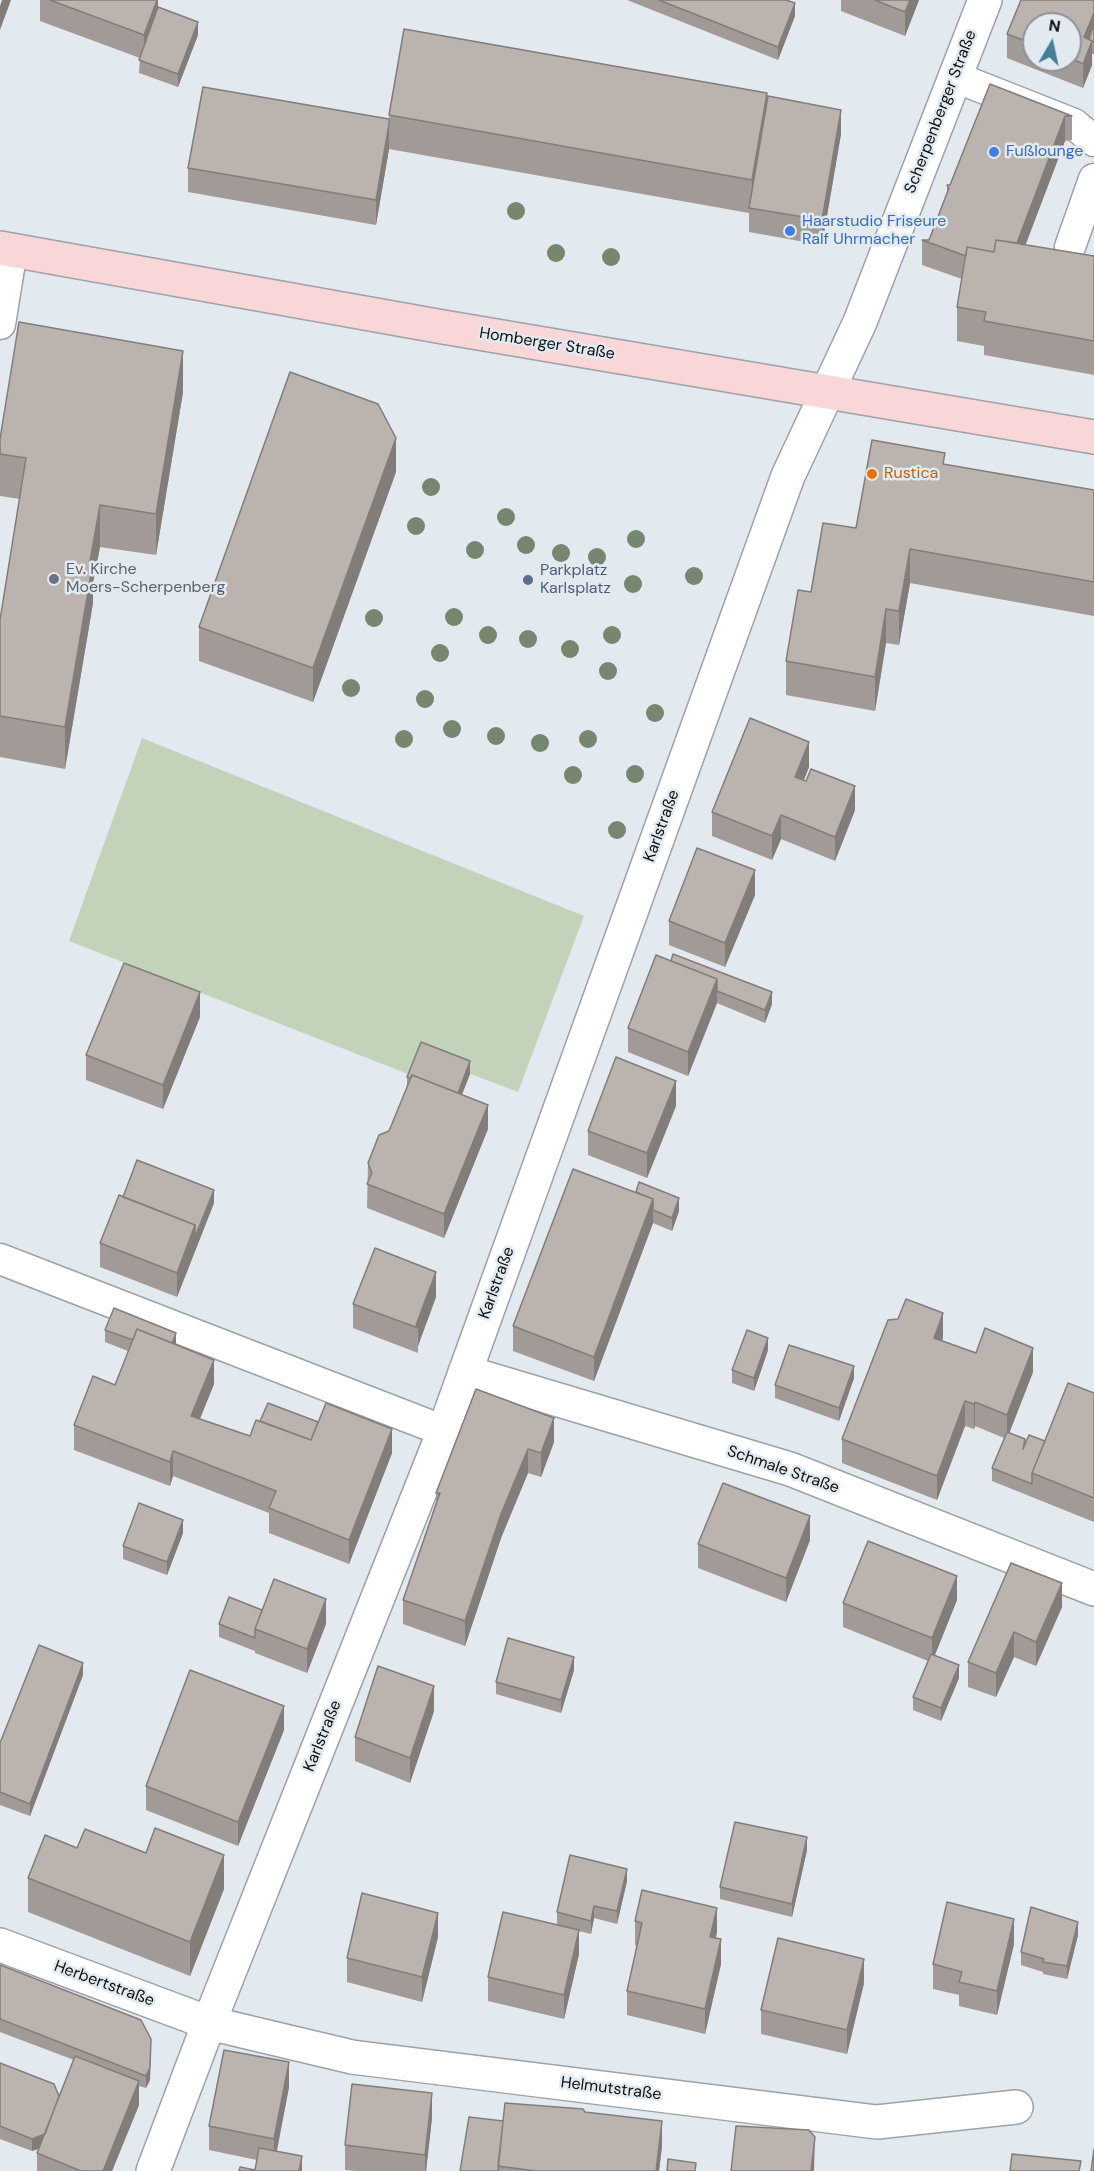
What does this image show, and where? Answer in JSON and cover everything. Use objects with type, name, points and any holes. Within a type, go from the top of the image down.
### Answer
[{"type":"main road","name":"Homberger Straße","points":[[6,249],[443,327],[828,390],[1094,437]]},
{"type":"street","name":"Scherpenberger Straße","points":[[828,390],[860,322],[985,0]]},
{"type":"street","name":"Karlstraße","points":[[153,2171],[209,2023],[444,1431],[788,476],[828,390]]},
{"type":"street","name":"Schmale Straße","points":[[465,1372],[790,1469],[1094,1589]]},
{"type":"street","name":"Herbertstraße","points":[[0,1944],[209,2023]]},
{"type":"street","name":"Helmutstraße","points":[[209,2023],[352,2057],[877,2122],[1016,2107]]},
{"type":"lane","points":[[955,77],[1074,124],[1094,141]]},
{"type":"lane","points":[[1070,247],[1094,180]]},
{"type":"lane","points":[[0,324],[6,249]]},
{"type":"lane","points":[[0,1259],[444,1431]]},
{"type":"green space","points":[[142,738],[584,916],[518,1092],[421,1055],[413,1076],[69,941]]},
{"type":"building","points":[[50,0],[157,0],[144,35]]},
{"type":"building","points":[[659,0],[786,0],[795,3],[778,47]]},
{"type":"building","points":[[875,0],[910,0],[905,12]]},
{"type":"building","points":[[1021,0],[1094,0],[1094,13],[1084,37],[1092,41],[1083,64],[1082,12],[1022,12],[1022,40],[1007,34]]},
{"type":"building","points":[[158,7],[198,22],[178,74],[139,60]]},
{"type":"building","points":[[1094,24],[1094,42],[1089,39]]},
{"type":"building","points":[[404,29],[767,93],[752,180],[389,115]]},
{"type":"building","points":[[990,84],[1072,116],[1065,116],[1017,243],[996,240],[994,252],[967,247],[966,256],[922,240],[929,240],[949,188],[947,185],[950,185]]},
{"type":"building","points":[[203,87],[389,119],[376,200],[188,168]]},
{"type":"building","points":[[768,96],[841,110],[822,220],[749,208]]},
{"type":"building","points":[[996,240],[1094,256],[1094,341],[984,321],[986,312],[957,307],[967,247],[994,252]]},
{"type":"building","name":"Ev. Kirche Moers-Scherpenberg","points":[[19,322],[183,351],[156,514],[100,505],[90,561],[93,562],[65,727],[0,716],[0,620],[26,458],[0,454],[0,439]]},
{"type":"building","points":[[290,372],[378,404],[396,438],[313,668],[199,627]]},
{"type":"building","points":[[872,440],[945,453],[943,464],[1094,490],[1094,582],[910,549],[899,611],[886,609],[875,677],[786,661],[798,590],[811,592],[823,523],[856,528]]},
{"type":"building","points":[[750,718],[809,742],[795,777],[806,781],[811,769],[855,786],[835,837],[781,815],[772,836],[712,812]]},
{"type":"building","points":[[697,848],[755,870],[725,943],[669,921]]},
{"type":"building","points":[[673,954],[772,992],[765,1010],[717,991],[717,979],[671,961]]},
{"type":"building","points":[[656,955],[717,979],[688,1052],[628,1028]]},
{"type":"building","points":[[124,963],[200,992],[163,1085],[86,1055]]},
{"type":"building","points":[[421,1042],[470,1061],[458,1093],[412,1075],[410,1078],[407,1077]]},
{"type":"building","points":[[616,1057],[676,1081],[647,1153],[588,1131]]},
{"type":"building","points":[[412,1075],[488,1105],[444,1214],[367,1184],[372,1173],[368,1163],[379,1135],[389,1131]]},
{"type":"building","points":[[137,1160],[214,1190],[195,1237],[195,1225],[123,1197]]},
{"type":"building","points":[[573,1169],[653,1199],[594,1357],[513,1326]]},
{"type":"building","points":[[639,1182],[679,1198],[672,1218],[653,1210],[653,1199],[636,1192]]},
{"type":"building","points":[[119,1195],[195,1225],[177,1273],[100,1243]]},
{"type":"building","points":[[375,1248],[436,1272],[416,1325],[418,1328],[353,1304]]},
{"type":"building","points":[[906,1299],[943,1313],[934,1338],[976,1353],[985,1328],[1033,1348],[1007,1415],[975,1402],[974,1404],[965,1401],[937,1476],[842,1439],[888,1320],[898,1319]]},
{"type":"building","points":[[114,1308],[176,1333],[172,1343],[137,1329],[133,1340],[105,1330]]},
{"type":"building","points":[[137,1329],[214,1360],[191,1416],[250,1436],[256,1420],[311,1440],[326,1403],[392,1429],[349,1540],[269,1508],[276,1491],[173,1451],[170,1462],[74,1425],[93,1376],[115,1385]]},
{"type":"building","points":[[747,1330],[768,1338],[754,1378],[732,1370]]},
{"type":"building","points":[[789,1345],[854,1366],[839,1408],[775,1385]]},
{"type":"building","points":[[1068,1383],[1094,1393],[1094,1498],[1032,1473]]},
{"type":"building","points":[[476,1389],[554,1418],[541,1453],[528,1449],[501,1514],[465,1621],[403,1600],[440,1493],[436,1493]]},
{"type":"building","points":[[268,1403],[318,1422],[311,1440],[260,1421]]},
{"type":"building","points":[[1007,1432],[1025,1439],[1023,1449],[1029,1435],[1045,1441],[1032,1473],[1032,1484],[992,1468]]},
{"type":"building","points":[[723,1483],[810,1516],[786,1578],[698,1544]]},
{"type":"building","points":[[139,1503],[183,1520],[167,1562],[123,1546]]},
{"type":"building","points":[[868,1541],[957,1576],[932,1638],[843,1603]]},
{"type":"building","points":[[1011,1563],[1062,1583],[1036,1642],[1014,1632],[996,1673],[968,1662]]},
{"type":"building","points":[[274,1579],[326,1599],[307,1649],[255,1629]]},
{"type":"building","points":[[229,1597],[262,1610],[255,1629],[255,1638],[219,1624]]},
{"type":"building","points":[[508,1638],[574,1657],[561,1700],[496,1682]]},
{"type":"building","points":[[39,1645],[83,1663],[30,1804],[0,1792],[0,1743]]},
{"type":"building","points":[[931,1654],[959,1665],[941,1708],[913,1697]]},
{"type":"building","points":[[378,1666],[434,1686],[410,1758],[355,1737]]},
{"type":"building","points":[[190,1670],[284,1706],[238,1822],[146,1786]]},
{"type":"building","points":[[735,1822],[807,1837],[792,1904],[720,1887]]},
{"type":"building","points":[[155,1828],[224,1855],[190,1942],[28,1878],[45,1835],[77,1848],[85,1829],[146,1853]]},
{"type":"building","points":[[570,1855],[627,1869],[617,1911],[594,1906],[591,1921],[557,1912]]},
{"type":"building","points":[[642,1890],[717,1908],[710,1937],[721,1939],[705,2009],[627,1991],[642,1923],[635,1921]]},
{"type":"building","points":[[362,1893],[438,1913],[422,1977],[347,1958]]},
{"type":"building","points":[[947,1902],[1014,1919],[997,1991],[959,1982],[962,1972],[933,1964]]},
{"type":"building","points":[[1031,1907],[1078,1922],[1067,1966],[1043,1962],[1044,1959],[1021,1952]]},
{"type":"building","points":[[503,1912],[579,1930],[564,1995],[488,1977]]},
{"type":"building","points":[[778,1938],[864,1959],[847,2030],[761,2010]]},
{"type":"building","points":[[0,1965],[141,2020],[151,2039],[150,2067],[146,2076],[0,2019]]},
{"type":"building","points":[[224,2050],[289,2062],[274,2139],[209,2126]]},
{"type":"building","points":[[75,2056],[139,2081],[103,2171],[81,2171],[37,2153]]},
{"type":"building","points":[[0,2063],[54,2084],[59,2096],[45,2134],[32,2139],[0,2126]]},
{"type":"building","points":[[352,2084],[432,2093],[425,2155],[345,2145]]},
{"type":"building","points":[[505,2103],[583,2109],[585,2112],[662,2121],[656,2171],[535,2171],[498,2166]]},
{"type":"building","points":[[469,2117],[503,2121],[498,2171],[460,2171]]},
{"type":"building","points":[[736,2126],[809,2130],[815,2137],[811,2171],[731,2171]]},
{"type":"building","points":[[259,2148],[302,2156],[299,2171],[239,2171],[240,2167],[255,2170]]},
{"type":"building","points":[[1094,2149],[1094,2171],[1091,2171]]},
{"type":"building","points":[[1012,2154],[1081,2161],[1079,2171],[1010,2171]]},
{"type":"building","points":[[668,2159],[696,2163],[695,2171],[667,2171]]},
{"type":"place","name":"Fußlounge","points":[[994,152]]},
{"type":"place","name":"Haarstudio Friseure Ralf Uhrmacher","points":[[790,231]]},
{"type":"place","name":"Rustica","points":[[872,474]]},
{"type":"place","name":"Ev. Kirche Moers-Scherpenberg","points":[[54,579]]},
{"type":"place","name":"Parkplatz Karlsplatz","points":[[528,580]]}]
